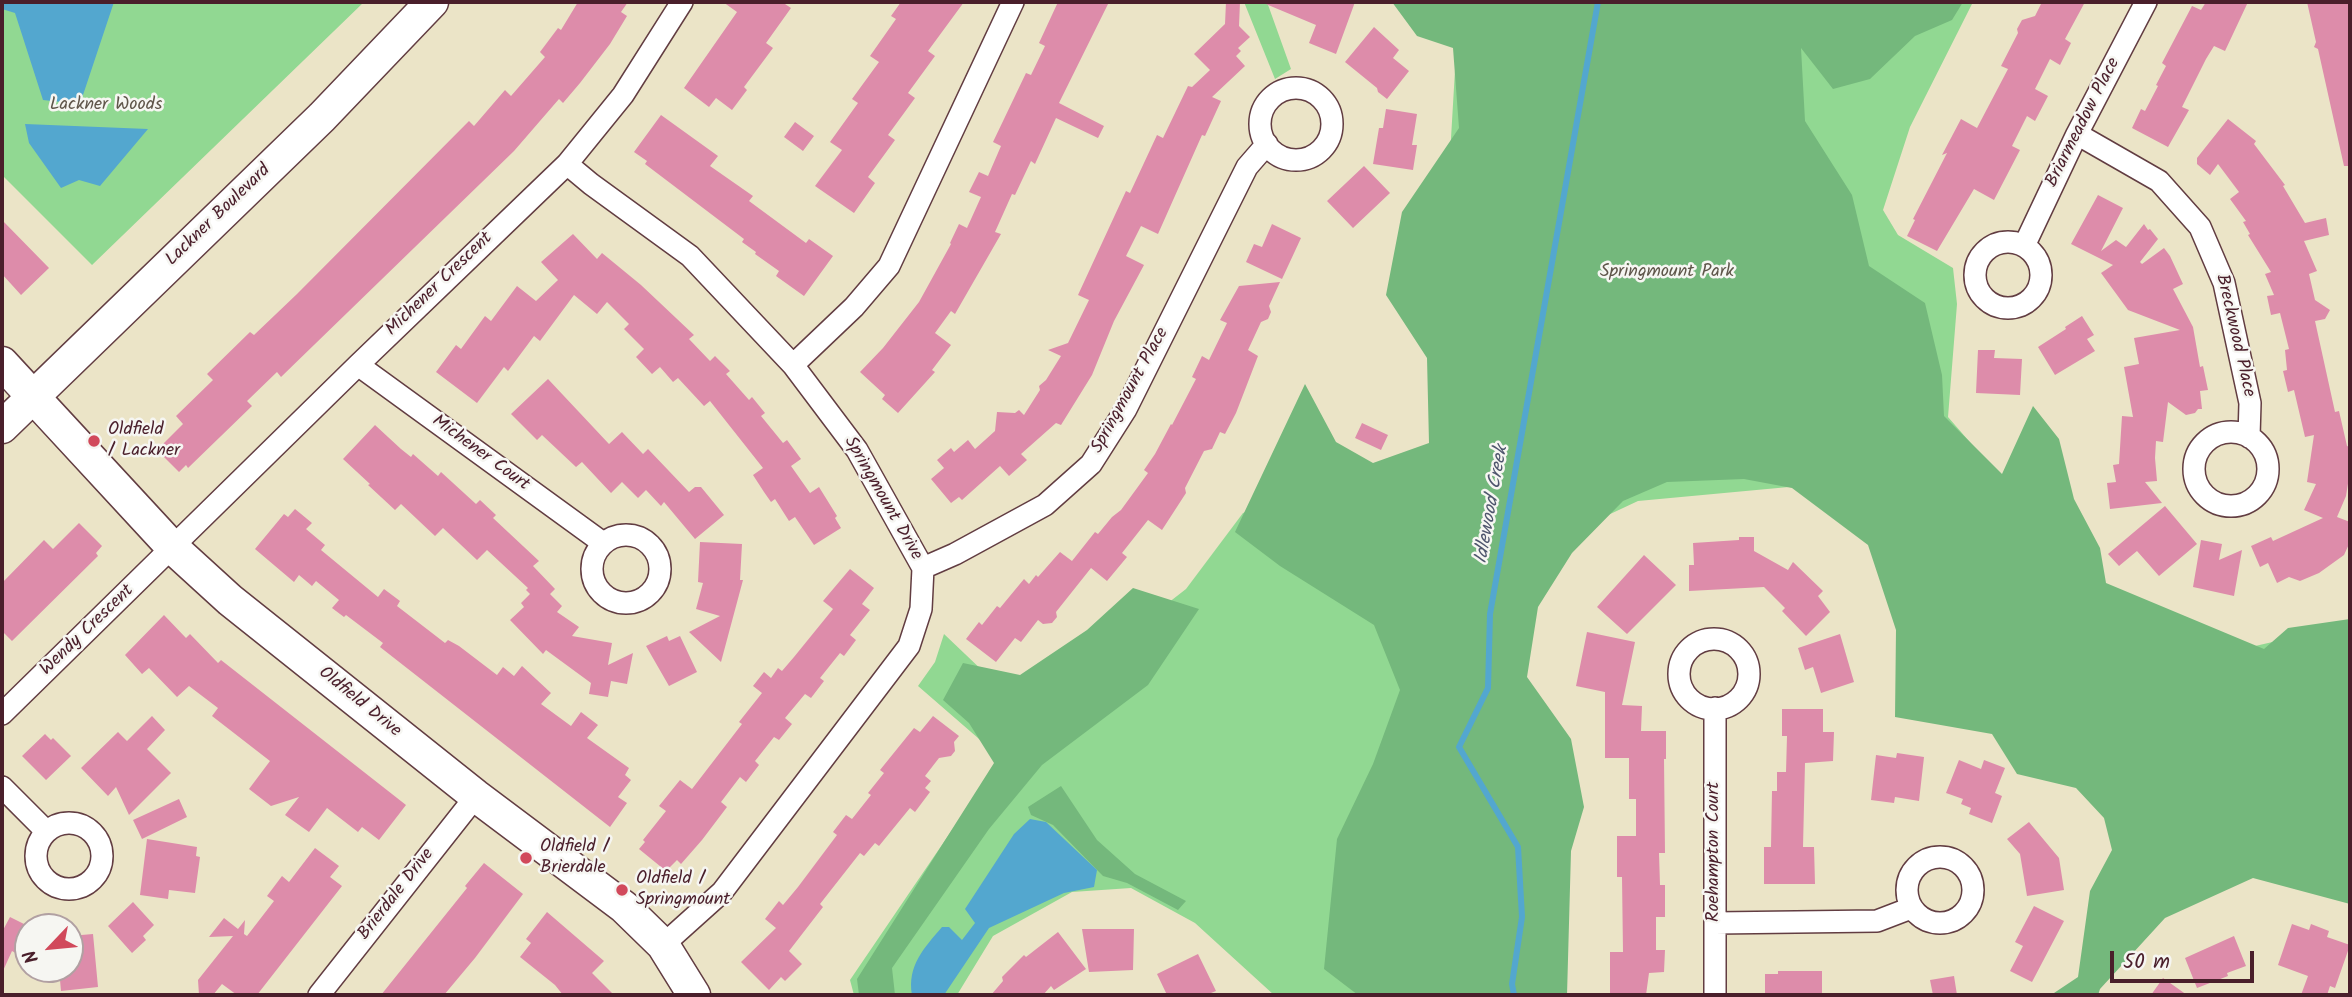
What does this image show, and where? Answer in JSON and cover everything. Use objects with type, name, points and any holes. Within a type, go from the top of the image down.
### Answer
[{"type":"street","name":"Lackner Boulevard","points":[[2,427],[322,117],[432,2]]},
{"type":"street","name":"Michener Crescent","points":[[173,548],[567,164],[623,95],[682,2]]},
{"type":"street","points":[[793,365],[854,307],[889,266],[1013,2]]},
{"type":"street","name":"Briarmeadow Place","points":[[2024,246],[2077,135],[2146,2]]},
{"type":"street","name":"Breckwood Place","points":[[2077,135],[2159,181],[2200,228],[2224,283],[2250,403],[2249,437]]},
{"type":"street","name":"Springmount Place","points":[[923,568],[955,554],[1045,505],[1091,464],[1126,409],[1247,167],[1267,144]]},
{"type":"street","name":"Springmount Drive","points":[[567,164],[690,256],[793,365],[857,450],[923,568],[921,609],[909,646],[722,892],[663,945]]},
{"type":"street","name":"Oldfield Drive","points":[[2,363],[173,548],[230,600],[476,796],[624,907],[663,945],[694,995]]},
{"type":"street","name":"Michener Court","points":[[358,365],[603,543]]},
{"type":"street","name":"Wendy Crescent","points":[[2,714],[173,548]]},
{"type":"street","name":"Roehampton Court","points":[[1714,995],[1715,708]]},
{"type":"street","points":[[2,787],[46,831]]},
{"type":"street","name":"Brierdale Drive","points":[[320,995],[476,796]]},
{"type":"street","points":[[1715,923],[1877,921],[1911,908]]},
{"type":"green space","name":"Lackner Woods","points":[[2,2],[364,2],[92,265],[2,175]]},
{"type":"green space","points":[[1244,2],[1267,2],[1291,69],[1275,79]]},
{"type":"green space","name":"Springmount Park","points":[[1392,2],[1963,2],[1952,20],[1915,36],[1870,79],[1833,89],[1801,48],[1805,121],[1852,195],[1869,266],[1925,303],[1942,375],[1944,416],[2002,474],[2033,406],[2059,439],[2074,499],[2100,548],[2106,583],[2264,649],[2288,628],[2350,619],[2350,904],[2253,878],[2165,918],[2100,989],[2098,995],[2051,995],[2078,977],[2090,891],[2112,850],[2104,818],[2076,788],[2017,774],[1992,734],[1895,717],[1896,630],[1868,545],[1792,488],[1744,479],[1667,482],[1623,501],[1572,553],[1538,607],[1527,677],[1571,739],[1584,807],[1571,851],[1567,995],[1358,995],[1324,969],[1337,839],[1373,764],[1400,690],[1374,625],[1280,566],[1235,532],[1305,384],[1336,442],[1373,463],[1429,443],[1427,358],[1386,295],[1402,212],[1459,128],[1453,48],[1417,36]]},
{"type":"green space","name":"Springmount Park","points":[[1459,2],[1973,2],[1910,127],[1883,210],[1898,235],[1953,268],[1957,304],[1948,417],[2104,596],[2238,650],[2350,624],[2126,834],[1903,610],[1878,543],[1821,484],[1638,501],[1591,523],[1521,613],[1557,995],[1274,995],[1195,923],[1131,888],[1072,892],[993,936],[957,995],[854,995],[850,980],[1001,758],[918,686],[935,662],[944,634],[986,674],[1051,694],[1186,589],[1243,513],[1433,445]]},
{"type":"green space","points":[[1133,588],[1199,609],[1148,685],[1042,765],[989,829],[892,968],[895,995],[859,995],[857,979],[994,763],[969,723],[943,700],[963,663],[1020,675],[1087,630]]},
{"type":"green space","points":[[1061,786],[1097,840],[1135,874],[1186,901],[1178,910],[1127,883],[1103,876],[1053,825],[1031,815],[1028,807]]},
{"type":"water","points":[[2,2],[114,2],[80,104],[43,100],[15,13],[2,9]]},
{"type":"water","points":[[25,124],[148,129],[100,186],[79,180],[61,188],[29,143]]},
{"type":"water","points":[[1030,819],[1046,822],[1097,870],[1094,887],[1064,893],[989,928],[944,995],[912,995],[912,975],[923,950],[942,927],[949,927],[962,940],[975,923],[965,909],[1014,834]]},
{"type":"building","points":[[578,2],[628,2],[621,12],[627,16],[610,44],[580,83],[563,103],[559,99],[514,151],[281,377],[277,372],[247,401],[252,406],[188,468],[186,465],[179,472],[157,450],[183,424],[176,416],[213,380],[207,374],[250,332],[254,335],[297,294],[469,121],[474,126],[505,90],[511,96],[545,57],[540,52],[558,28],[561,30]]},
{"type":"building","points":[[723,2],[782,2],[791,8],[766,43],[773,48],[744,87],[747,90],[732,110],[716,98],[709,107],[684,88],[737,12]]},
{"type":"building","points":[[901,2],[964,2],[928,51],[935,56],[908,93],[915,98],[888,135],[895,140],[868,177],[875,183],[854,213],[815,186],[842,150],[830,142],[858,103],[852,99],[879,62],[870,56],[896,19],[891,16]]},
{"type":"building","points":[[1058,2],[1109,2],[1059,103],[1104,126],[1098,138],[1056,118],[1035,164],[1031,161],[1015,195],[1012,194],[995,232],[1001,234],[955,314],[951,311],[935,333],[951,345],[932,370],[935,372],[898,413],[882,399],[885,395],[860,372],[883,348],[919,302],[959,224],[967,228],[981,197],[969,192],[979,172],[988,176],[1001,146],[993,142],[1026,73],[1031,75],[1045,46],[1039,43]]},
{"type":"building","points":[[1226,2],[1240,2],[1239,26],[1250,37],[1238,48],[1241,51],[1236,56],[1245,66],[1212,97],[1221,101],[1205,136],[1202,135],[1158,234],[1141,226],[1126,256],[1144,265],[1114,321],[1092,375],[1061,425],[1056,423],[1021,454],[1027,460],[1009,476],[1000,466],[962,500],[959,497],[951,503],[931,479],[944,468],[937,460],[951,448],[954,452],[968,440],[975,449],[995,431],[997,412],[1015,413],[1019,410],[1024,415],[1040,390],[1039,386],[1061,356],[1048,350],[1068,343],[1089,300],[1078,295],[1126,191],[1130,193],[1157,135],[1163,138],[1188,86],[1192,87],[1210,70],[1194,54],[1225,24]]},
{"type":"building","points":[[1261,2],[1355,2],[1336,54],[1309,43],[1316,25]]},
{"type":"building","points":[[2042,2],[2085,2],[2065,39],[2071,43],[2060,65],[2050,59],[2035,89],[2048,96],[2035,121],[2027,116],[2012,146],[2020,150],[1994,200],[1974,189],[1937,251],[1907,236],[1915,220],[1913,219],[1961,119],[1977,128],[2008,69],[2001,66],[2018,33],[2017,29],[2022,20],[2035,16]]},
{"type":"building","points":[[2206,2],[2248,2],[2225,51],[2214,46],[2206,59],[2182,107],[2189,110],[2168,147],[2132,128],[2141,109],[2145,111],[2158,86],[2156,85],[2166,66],[2162,63],[2192,6],[2201,10]]},
{"type":"building","points":[[2307,2],[2350,2],[2350,166],[2344,166],[2318,49],[2314,47],[2316,42]]},
{"type":"building","points":[[1374,27],[1399,50],[1393,58],[1409,71],[1387,99],[1345,62]]},
{"type":"building","points":[[1386,109],[1417,114],[1412,145],[1417,145],[1413,170],[1373,164],[1379,128],[1383,128]]},
{"type":"building","points":[[661,115],[718,156],[710,166],[753,196],[749,201],[806,243],[809,239],[833,256],[804,296],[776,276],[779,271],[755,254],[756,252],[742,242],[744,239],[645,164],[647,161],[634,152]]},
{"type":"building","points":[[2228,119],[2256,141],[2254,144],[2285,185],[2283,186],[2305,223],[2326,218],[2329,235],[2304,241],[2317,271],[2309,274],[2315,300],[2330,310],[2325,319],[2315,321],[2335,412],[2339,411],[2347,446],[2350,447],[2346,496],[2337,517],[2350,522],[2350,542],[2344,555],[2319,573],[2300,581],[2289,577],[2277,583],[2268,563],[2260,567],[2251,546],[2271,537],[2273,541],[2323,518],[2304,510],[2316,484],[2307,482],[2314,435],[2305,437],[2294,390],[2288,392],[2283,371],[2287,370],[2285,350],[2289,349],[2280,313],[2271,315],[2267,296],[2274,295],[2265,274],[2271,272],[2248,235],[2250,234],[2243,222],[2246,221],[2230,199],[2239,192],[2218,164],[2210,175],[2197,164],[2197,158]]},
{"type":"building","points":[[795,122],[814,136],[803,151],[784,137]]},
{"type":"building","points":[[1364,166],[1390,193],[1353,228],[1327,201]]},
{"type":"building","points":[[2098,195],[2123,208],[2101,251],[2116,240],[2126,247],[2144,224],[2158,239],[2140,262],[2142,264],[2164,248],[2170,256],[2183,284],[2173,289],[2193,327],[2200,367],[2203,366],[2208,390],[2200,391],[2202,409],[2195,413],[2186,415],[2168,402],[2163,442],[2156,441],[2157,481],[2145,482],[2162,503],[2110,509],[2107,483],[2116,482],[2113,465],[2119,464],[2122,416],[2133,417],[2124,367],[2139,364],[2134,338],[2180,330],[2128,310],[2101,273],[2113,265],[2071,244]]},
{"type":"building","points":[[2,220],[49,268],[21,295],[2,274]]},
{"type":"building","points":[[1272,224],[1301,238],[1282,279],[1246,262],[1254,244],[1262,247]]},
{"type":"building","points":[[573,234],[597,259],[602,253],[641,285],[694,335],[689,339],[710,361],[715,356],[730,371],[726,374],[749,400],[752,397],[765,413],[761,416],[783,443],[787,440],[801,459],[791,466],[810,493],[819,487],[837,516],[835,518],[841,528],[814,545],[795,517],[789,521],[775,499],[771,502],[753,475],[763,468],[710,401],[704,406],[678,378],[673,382],[660,367],[652,374],[636,357],[644,349],[624,329],[629,324],[607,302],[597,314],[574,295],[540,341],[534,336],[508,371],[504,367],[477,403],[436,372],[456,345],[461,349],[485,316],[491,321],[517,286],[536,301],[558,280],[541,262]]},
{"type":"building","points":[[1280,282],[1269,306],[1271,312],[1268,319],[1261,322],[1248,350],[1258,356],[1236,413],[1225,434],[1220,432],[1212,449],[1204,451],[1185,488],[1186,493],[1162,530],[1148,520],[1122,553],[1127,557],[1107,581],[1091,568],[1056,612],[1057,617],[1052,623],[1043,624],[1038,620],[1021,642],[1015,638],[996,662],[966,639],[979,622],[982,625],[997,606],[1000,608],[1024,579],[1029,584],[1060,552],[1072,561],[1095,532],[1098,534],[1121,510],[1148,473],[1144,470],[1196,379],[1192,377],[1202,356],[1209,360],[1227,323],[1220,320],[1239,286]]},
{"type":"building","points":[[2082,316],[2094,335],[2087,339],[2095,351],[2055,375],[2038,347]]},
{"type":"building","points":[[1978,350],[1995,350],[1994,358],[2022,359],[2020,395],[1976,393]]},
{"type":"building","points":[[548,379],[609,444],[622,432],[643,454],[648,449],[689,492],[695,487],[701,487],[724,515],[695,539],[664,502],[661,506],[646,490],[638,498],[622,482],[611,493],[582,462],[576,467],[542,435],[537,440],[511,414]]},
{"type":"building","points":[[1362,423],[1388,435],[1381,450],[1355,438]]},
{"type":"building","points":[[375,425],[411,457],[413,454],[438,476],[441,472],[476,504],[480,500],[496,515],[493,518],[539,561],[533,566],[555,589],[550,594],[562,606],[557,612],[579,627],[572,636],[612,643],[608,665],[633,653],[627,684],[611,681],[608,697],[589,694],[591,683],[546,650],[543,654],[510,620],[524,607],[521,603],[530,594],[526,590],[528,588],[487,550],[477,560],[443,528],[435,536],[401,504],[395,510],[368,485],[370,484],[343,459]]},
{"type":"building","points":[[2165,506],[2197,544],[2159,576],[2137,551],[2119,566],[2108,554]]},
{"type":"building","points":[[295,509],[312,523],[306,529],[325,545],[321,550],[378,597],[384,589],[400,601],[397,606],[445,643],[448,640],[459,646],[497,675],[503,667],[514,676],[522,666],[551,693],[541,704],[571,726],[581,712],[598,725],[587,738],[629,768],[625,775],[631,780],[618,797],[627,803],[610,827],[380,647],[383,643],[346,615],[344,617],[332,608],[339,600],[316,581],[312,586],[299,575],[294,582],[255,549],[284,514],[288,517]]},
{"type":"building","points":[[79,523],[102,546],[96,553],[98,556],[12,641],[2,631],[2,583],[44,540],[53,549]]},
{"type":"building","points":[[1739,537],[1754,537],[1754,551],[1788,570],[1793,562],[1823,591],[1818,596],[1830,612],[1806,636],[1782,611],[1785,608],[1764,587],[1689,591],[1689,565],[1694,565],[1693,543],[1739,540]]},
{"type":"building","points":[[2201,540],[2222,544],[2219,560],[2242,550],[2234,596],[2193,587]]},
{"type":"building","points":[[700,542],[742,544],[740,580],[743,580],[721,662],[689,632],[720,616],[696,609],[703,583],[698,582]]},
{"type":"building","points":[[1644,555],[1676,585],[1627,634],[1597,607]]},
{"type":"building","points":[[850,569],[874,588],[862,604],[870,610],[850,635],[856,640],[844,656],[840,653],[820,678],[824,681],[811,698],[805,694],[785,718],[792,724],[779,740],[774,737],[755,761],[759,765],[746,782],[740,777],[721,802],[727,807],[702,840],[681,864],[677,860],[666,871],[639,849],[666,811],[659,806],[680,780],[692,789],[742,724],[739,722],[762,693],[753,686],[764,672],[771,678],[778,668],[782,671],[794,657],[833,609],[823,601]]},
{"type":"building","points":[[164,615],[186,638],[190,634],[218,663],[221,660],[406,805],[379,840],[362,827],[358,832],[327,808],[309,832],[285,815],[299,797],[271,806],[249,789],[270,761],[212,716],[218,708],[189,686],[177,697],[149,668],[142,674],[125,655]]},
{"type":"building","points":[[1587,632],[1635,642],[1622,705],[1642,706],[1641,731],[1666,731],[1665,853],[1659,853],[1660,885],[1665,885],[1665,917],[1656,917],[1656,950],[1665,950],[1664,972],[1649,973],[1646,995],[1610,995],[1610,952],[1623,952],[1622,877],[1617,877],[1617,836],[1636,836],[1636,799],[1629,799],[1629,758],[1605,758],[1605,692],[1576,686]]},
{"type":"building","points":[[1840,634],[1854,682],[1821,693],[1813,667],[1805,670],[1798,648]]},
{"type":"building","points":[[667,636],[669,641],[680,636],[697,672],[669,686],[646,646]]},
{"type":"building","points":[[1782,709],[1823,709],[1823,732],[1834,732],[1833,761],[1805,763],[1803,847],[1814,847],[1815,884],[1764,884],[1764,847],[1771,847],[1772,791],[1777,791],[1777,772],[1786,772],[1787,736],[1782,736]]},
{"type":"building","points":[[152,716],[165,730],[147,749],[171,773],[129,815],[116,787],[108,796],[81,768],[118,732],[127,741]]},
{"type":"building","points":[[933,716],[959,736],[954,742],[955,751],[951,756],[939,758],[925,776],[931,781],[925,788],[930,792],[915,812],[910,808],[879,846],[875,843],[864,856],[860,853],[820,904],[823,907],[789,951],[802,964],[785,981],[781,977],[769,990],[741,962],[776,928],[765,919],[779,901],[783,905],[798,887],[837,835],[833,832],[846,815],[852,819],[871,795],[868,793],[884,773],[880,770],[914,728],[920,732]]},
{"type":"building","points":[[45,734],[51,740],[53,738],[71,756],[46,780],[22,756]]},
{"type":"building","points":[[1897,753],[1924,757],[1919,801],[1895,797],[1894,803],[1871,800],[1876,755],[1896,758]]},
{"type":"building","points":[[1959,760],[1981,769],[1984,760],[2005,768],[1995,793],[2002,796],[1992,823],[1969,814],[1971,808],[1961,804],[1963,799],[1946,793]]},
{"type":"building","points":[[179,799],[187,817],[142,839],[133,820]]},
{"type":"building","points":[[2029,822],[2059,858],[2064,890],[2027,896],[2020,854],[2007,839]]},
{"type":"building","points":[[147,839],[197,847],[196,856],[200,857],[195,893],[169,890],[168,899],[140,895]]},
{"type":"building","points":[[315,848],[339,866],[330,877],[342,886],[257,995],[237,995],[222,984],[213,995],[199,995],[198,980],[233,936],[209,937],[224,918],[238,929],[245,920],[244,934],[247,936],[274,901],[267,896],[282,876],[289,882]]},
{"type":"building","points":[[484,863],[523,894],[475,958],[444,995],[381,995],[467,888],[465,886]]},
{"type":"building","points":[[133,902],[154,925],[143,936],[146,940],[132,953],[108,926]]},
{"type":"building","points":[[2034,906],[2064,921],[2032,982],[2010,971],[2023,946],[2015,942]]},
{"type":"building","points":[[547,912],[604,961],[592,973],[614,995],[563,995],[555,985],[520,957],[531,943],[526,939]]},
{"type":"building","points":[[10,917],[14,919],[14,952],[12,951],[2,973],[2,932]]},
{"type":"building","points":[[2292,924],[2309,930],[2311,924],[2329,931],[2327,937],[2350,945],[2335,988],[2330,986],[2327,995],[2301,995],[2308,976],[2278,965]]},
{"type":"building","points":[[1082,929],[1134,929],[1133,970],[1089,972]]},
{"type":"building","points":[[1058,932],[1086,969],[1054,990],[1051,986],[1043,995],[991,995],[1003,981],[1002,977],[1024,955],[1026,957]]},
{"type":"building","points":[[93,934],[98,987],[61,991],[60,983],[84,983],[84,935]]},
{"type":"building","points":[[2234,936],[2246,966],[2197,988],[2185,958]]},
{"type":"building","points":[[1198,954],[1216,991],[1206,995],[1167,995],[1157,974]]},
{"type":"building","points":[[1778,971],[1822,971],[1822,995],[1765,995],[1765,974],[1778,974]]},
{"type":"building","points":[[1954,976],[1957,995],[1933,995],[1930,980]]},
{"type":"building","points":[[2163,978],[2187,995],[2151,995]]},
{"type":"waterway","name":"Idlewood Creek","points":[[1514,995],[1512,984],[1522,917],[1518,847],[1459,747],[1488,688],[1490,614],[1598,2]]},
{"type":"place","name":"Oldfield / Lackner","points":[[94,441]]},
{"type":"place","name":"Oldfield / Brierdale","points":[[526,858]]},
{"type":"place","name":"Oldfield / Springmount","points":[[622,890]]}]
